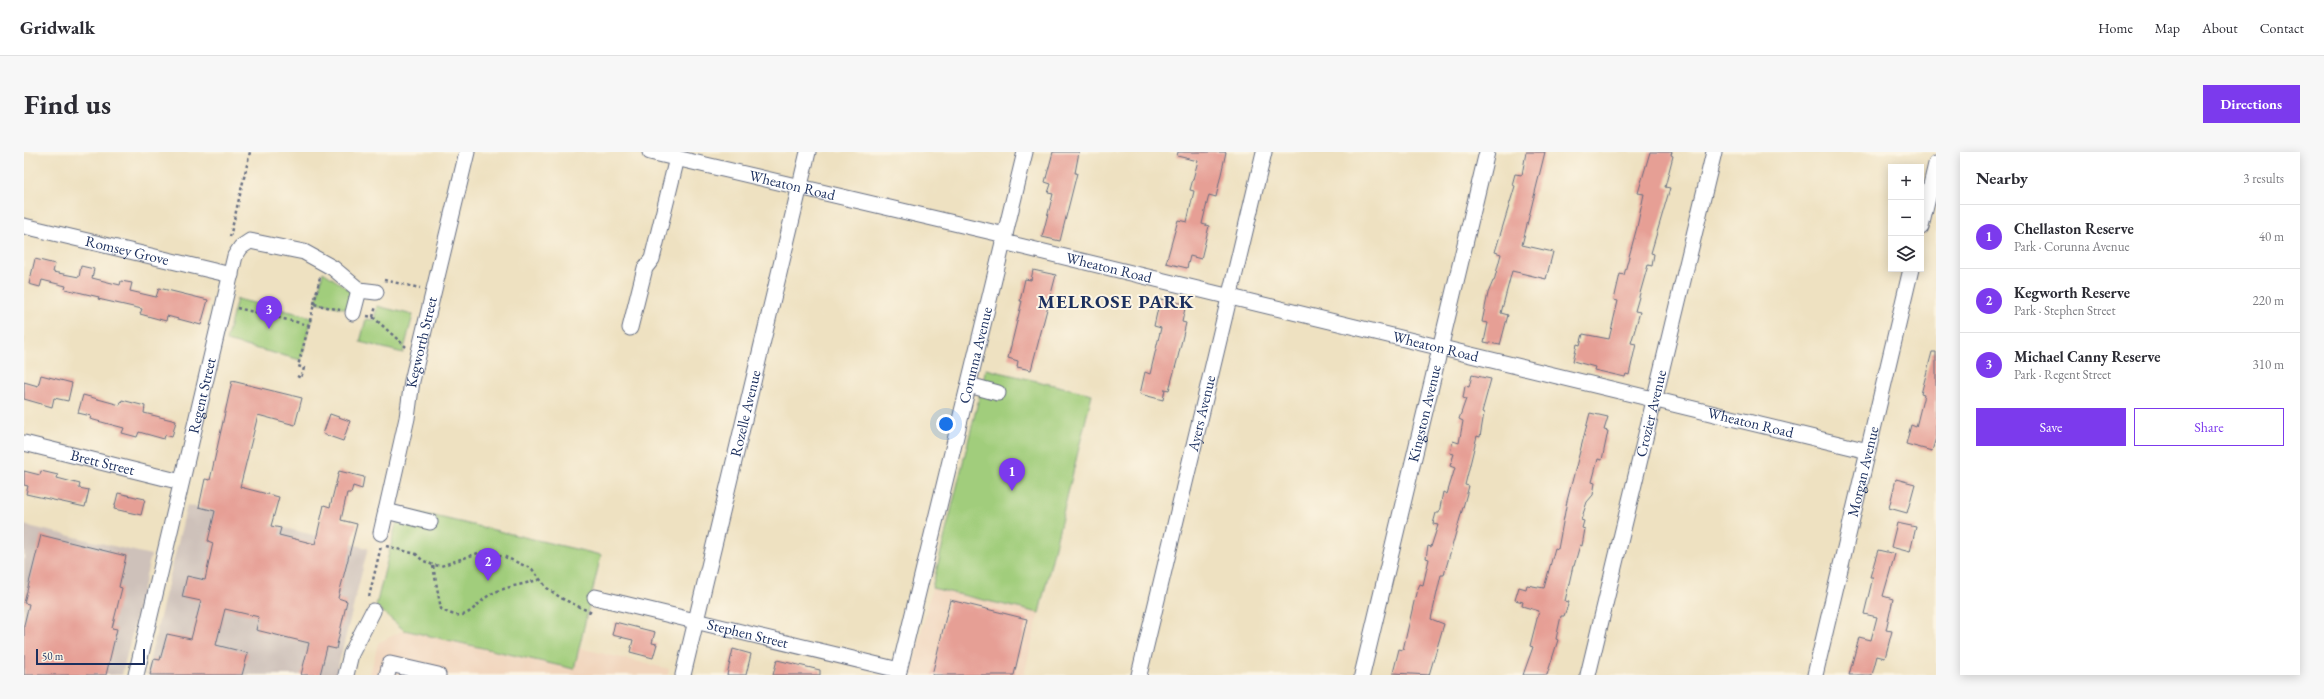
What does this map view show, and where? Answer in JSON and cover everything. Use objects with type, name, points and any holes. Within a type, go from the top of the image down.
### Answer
[{"type":"street","name":"Kegworth Street","points":[[381,539],[407,418],[412,381],[466,152]]},
{"type":"street","name":"Wheaton Road","points":[[650,152],[800,186],[1229,297],[1868,451]]},
{"type":"street","name":"Rozelle Avenue","points":[[683,675],[808,152]]},
{"type":"street","name":"Corunna Avenue","points":[[899,672],[1025,152]]},
{"type":"street","name":"Ayers Avenue","points":[[1139,675],[1264,152]]},
{"type":"street","name":"Kingston Avenue","points":[[1362,675],[1487,152]]},
{"type":"street","name":"Crozier Avenue","points":[[1588,675],[1714,152]]},
{"type":"street","points":[[630,328],[645,268],[652,259],[677,158]]},
{"type":"street","points":[[1924,215],[1936,164]]},
{"type":"street","name":"Romsey Grove","points":[[24,226],[231,275]]},
{"type":"street","name":"Regent Street","points":[[136,675],[235,256],[242,247],[250,241],[304,252],[324,263],[349,280],[359,290]]},
{"type":"street","name":"Morgan Avenue","points":[[1815,675],[1910,272]]},
{"type":"street","points":[[353,313],[359,290],[378,292]]},
{"type":"street","points":[[969,385],[998,393]]},
{"type":"street","name":"Brett Street","points":[[24,443],[181,482]]},
{"type":"street","points":[[386,512],[430,522]]},
{"type":"street","name":"Stephen Street","points":[[595,597],[696,620],[899,672]]},
{"type":"street","points":[[346,675],[351,654],[373,611]]},
{"type":"street","points":[[387,675],[390,664],[438,675]]},
{"type":"path","points":[[228,243],[250,152]]},
{"type":"path","points":[[297,376],[301,378],[304,368],[298,366],[324,263]]},
{"type":"path","points":[[373,317],[382,279],[433,291]]},
{"type":"path","points":[[314,304],[373,317],[418,357]]},
{"type":"path","points":[[223,305],[309,325]]},
{"type":"path","points":[[373,611],[368,601],[381,539],[416,554],[422,560],[433,565],[441,566],[464,556],[488,552],[523,564],[532,569],[547,588],[561,598],[585,611],[600,615]]},
{"type":"path","points":[[433,565],[441,609],[450,615],[468,614],[493,593],[541,579]]},
{"type":"shaded area","points":[[187,505],[368,548],[336,675],[146,675]]},
{"type":"shaded area","points":[[24,525],[151,555],[122,675],[24,675]]},
{"type":"shaded area","points":[[932,588],[1039,613],[1024,675],[911,675]]},
{"type":"shaded area","points":[[404,630],[574,669],[579,648],[669,669],[668,675],[370,675],[378,643]]},
{"type":"green space","points":[[323,272],[351,291],[347,309],[316,302]]},
{"type":"green space","points":[[237,299],[312,317],[301,360],[226,341]]},
{"type":"green space","points":[[377,306],[413,315],[403,353],[360,342],[366,319],[374,320]]},
{"type":"green space","points":[[986,369],[1092,394],[1039,613],[932,588]]},
{"type":"green space","points":[[400,508],[601,555],[574,669],[404,630],[376,606]]},
{"type":"building","points":[[1053,152],[1079,152],[1075,173],[1077,173],[1060,241],[1042,237],[1053,194],[1048,193],[1051,184],[1045,182]]},
{"type":"building","points":[[1178,152],[1226,152],[1216,197],[1209,195],[1202,224],[1209,226],[1201,259],[1190,256],[1187,268],[1166,263],[1178,220],[1187,222],[1194,191],[1190,190],[1198,161],[1177,156]]},
{"type":"building","points":[[1526,152],[1545,152],[1522,245],[1553,252],[1546,279],[1512,271],[1501,313],[1508,315],[1500,345],[1484,342],[1488,323],[1482,322],[1488,293],[1494,281],[1501,254],[1495,252],[1515,186],[1512,185],[1515,174],[1522,175]]},
{"type":"building","points":[[1650,152],[1672,152],[1671,155],[1673,156],[1665,187],[1670,188],[1651,253],[1654,254],[1652,266],[1648,265],[1635,311],[1640,312],[1631,343],[1636,344],[1629,375],[1626,374],[1625,377],[1594,370],[1595,367],[1573,361],[1577,344],[1580,345],[1583,334],[1609,339],[1618,301],[1614,300],[1620,274],[1624,275],[1637,227],[1644,194],[1638,193]]},
{"type":"building","points":[[35,259],[55,264],[53,272],[79,277],[81,266],[94,269],[92,278],[120,285],[121,281],[132,283],[130,291],[156,297],[159,288],[208,300],[201,325],[167,316],[166,321],[140,314],[142,309],[98,299],[99,297],[65,289],[66,286],[42,280],[40,287],[29,284]]},
{"type":"building","points":[[1033,270],[1056,275],[1031,370],[1017,367],[1018,361],[1008,358],[1022,301],[1020,301],[1025,279],[1031,280]]},
{"type":"building","points":[[1160,299],[1186,304],[1182,322],[1186,323],[1177,361],[1169,390],[1165,389],[1163,400],[1140,394],[1145,372],[1150,374],[1161,328],[1154,326]]},
{"type":"building","points":[[1932,352],[1936,352],[1936,438],[1932,451],[1906,444],[1911,425],[1916,427],[1924,395],[1921,394]]},
{"type":"building","points":[[41,375],[72,383],[68,401],[54,398],[52,407],[24,399],[24,382],[38,386]]},
{"type":"building","points":[[1472,375],[1491,379],[1482,412],[1484,413],[1480,437],[1477,436],[1465,485],[1469,486],[1444,575],[1441,575],[1431,619],[1444,624],[1429,675],[1393,673],[1399,649],[1403,650],[1416,593],[1420,584],[1423,585],[1429,559],[1426,558],[1428,546],[1431,547],[1438,525],[1433,524],[1436,513],[1439,513],[1443,492],[1447,494],[1455,468],[1450,466],[1454,454],[1450,453],[1453,441],[1459,443],[1463,421],[1459,419],[1466,399],[1463,398],[1465,386],[1469,387]]},
{"type":"building","points":[[232,381],[302,398],[295,425],[258,415],[240,487],[279,497],[271,526],[281,528],[279,535],[315,544],[324,505],[330,507],[339,471],[364,477],[362,489],[353,486],[351,493],[347,493],[341,520],[357,524],[338,598],[347,601],[336,649],[327,647],[320,675],[301,675],[309,643],[256,630],[259,617],[225,609],[216,645],[248,653],[242,675],[150,675],[154,659],[160,660],[167,634],[191,639],[201,601],[182,597],[187,576],[205,580],[213,543],[208,541],[215,511],[199,507],[205,479],[210,480]]},
{"type":"building","points":[[83,395],[120,405],[122,400],[145,406],[144,413],[176,421],[172,437],[165,435],[164,439],[139,432],[137,437],[122,433],[124,428],[90,419],[91,416],[78,413]]},
{"type":"building","points":[[1590,413],[1608,417],[1604,430],[1608,431],[1602,460],[1598,459],[1592,482],[1595,483],[1593,495],[1587,502],[1581,520],[1584,521],[1582,528],[1585,529],[1582,546],[1580,545],[1573,566],[1565,601],[1569,602],[1564,616],[1561,616],[1556,639],[1558,640],[1547,675],[1523,675],[1533,647],[1530,646],[1539,611],[1522,606],[1523,602],[1515,600],[1519,587],[1526,589],[1527,585],[1544,588],[1555,548],[1558,549],[1567,501]]},
{"type":"building","points":[[330,414],[350,421],[343,441],[323,434]]},
{"type":"building","points":[[24,471],[40,475],[41,471],[58,475],[57,478],[80,484],[79,488],[89,490],[85,507],[26,494],[28,486],[24,485]]},
{"type":"building","points":[[1896,479],[1915,484],[1907,513],[1889,508]]},
{"type":"building","points":[[118,493],[145,499],[141,515],[114,509]]},
{"type":"building","points":[[1897,523],[1916,527],[1910,552],[1891,547]]},
{"type":"building","points":[[41,535],[126,556],[119,587],[122,588],[112,628],[117,629],[106,675],[24,675],[24,625],[29,604],[24,603]]},
{"type":"building","points":[[1878,550],[1895,554],[1883,596],[1893,599],[1886,630],[1892,631],[1885,658],[1877,656],[1872,675],[1849,675],[1859,637],[1871,640],[1877,617],[1864,614],[1873,577],[1870,577]]},
{"type":"building","points":[[950,600],[1027,619],[1014,675],[932,675]]},
{"type":"building","points":[[615,622],[655,632],[652,643],[657,644],[653,658],[630,652],[633,640],[612,635]]},
{"type":"building","points":[[733,649],[751,654],[746,675],[727,675]]},
{"type":"building","points":[[777,660],[820,670],[820,675],[773,675]]},
{"type":"place","name":"Michael Canny Reserve","points":[[269,329]]},
{"type":"place","name":"Chellaston Reserve","points":[[1012,491]]},
{"type":"place","name":"Kegworth Reserve","points":[[488,581]]},
{"type":"district","name":"MELROSE PARK","points":[[1116,301]]}]
